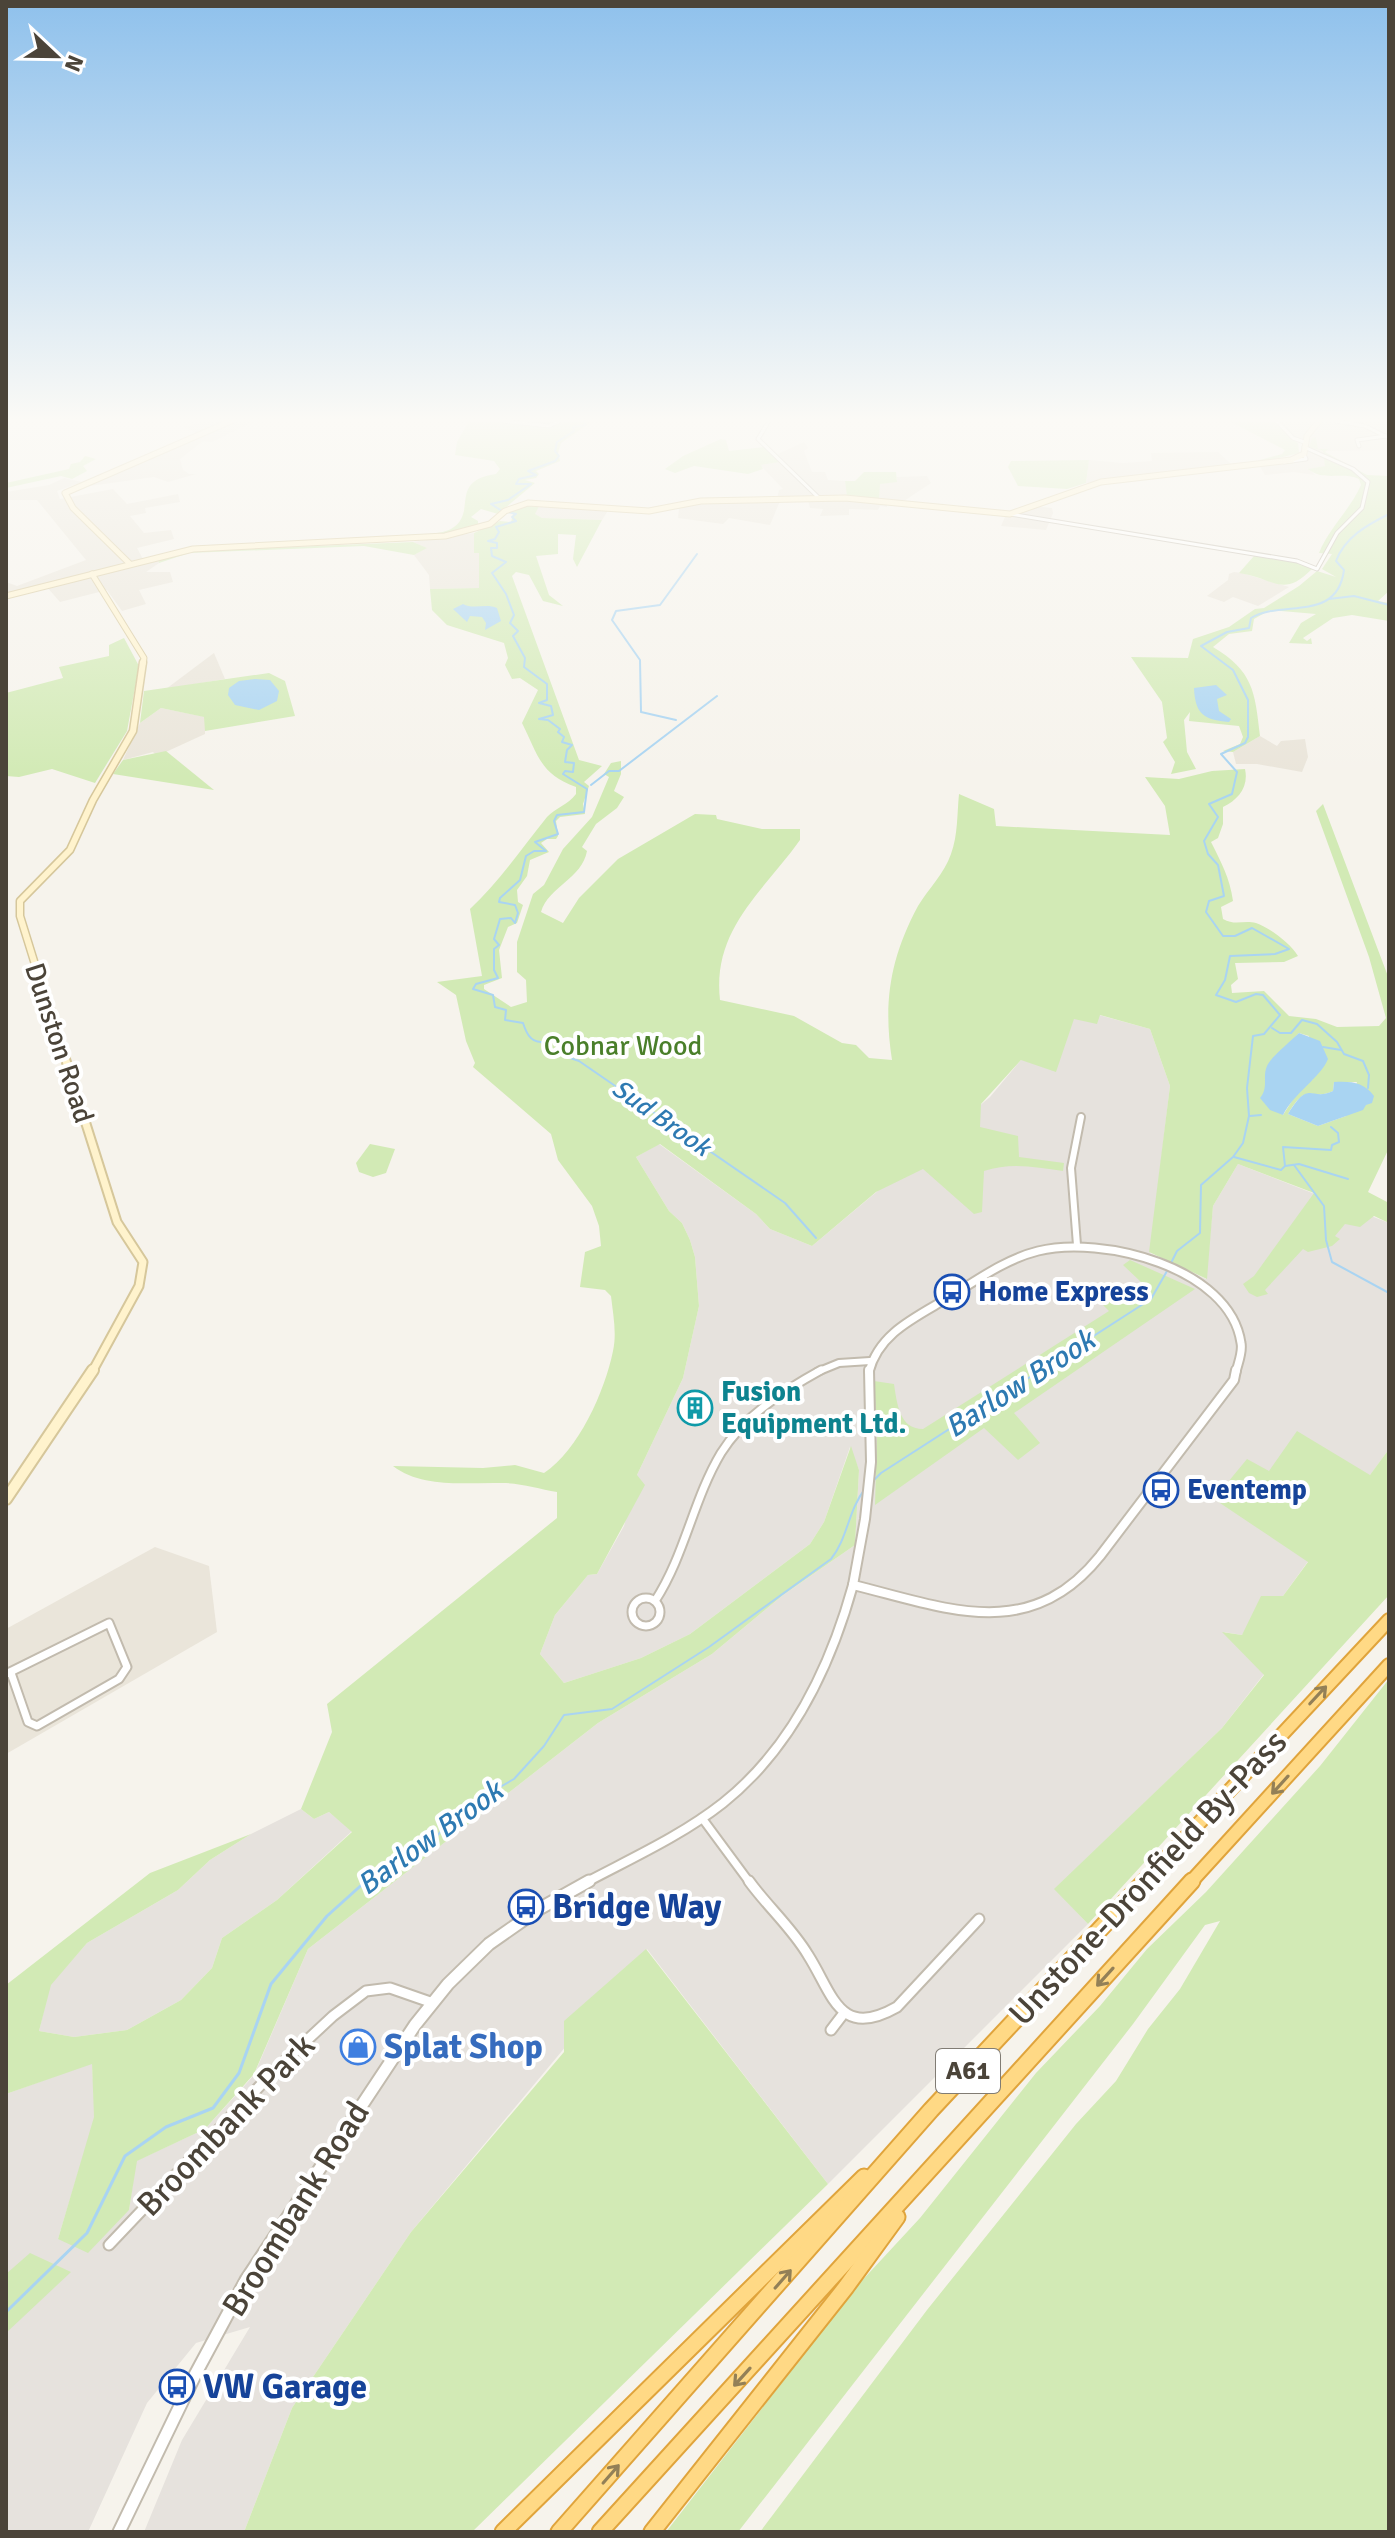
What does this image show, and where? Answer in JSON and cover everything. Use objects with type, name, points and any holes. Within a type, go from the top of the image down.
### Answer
[{"type":"highway","name":"Unstone-Dronfield By-Pass","points":[[559,2532],[931,2110],[1389,1620]]},
{"type":"highway","name":"Unstone-Dronfield By-Pass","points":[[600,2532],[1389,1665]]},
{"type":"highway","name":"A61","points":[[503,2532],[931,2110]]},
{"type":"highway","name":"A61","points":[[652,2532],[846,2287],[926,2176]]},
{"type":"main road","points":[[105,539],[129,563]]},
{"type":"main road","points":[[6,596],[193,549],[400,539]]},
{"type":"main road","points":[[99,585],[105,570]]},
{"type":"main road","name":"Dunston Road","points":[[6,1499],[111,1340],[145,1272],[141,1255],[117,1222],[20,916],[20,901],[70,850],[93,800],[133,731],[144,658],[92,574]]},
{"type":"street","points":[[1164,539],[1297,561],[1317,569],[1333,539]]},
{"type":"street","points":[[1077,1245],[1071,1168],[1081,1117]]},
{"type":"street","points":[[655,1601],[671,1577],[690,1535],[713,1467],[736,1432],[762,1406],[828,1366],[851,1359],[870,1361],[887,1337],[901,1326],[1014,1261],[1040,1250],[1077,1245],[1124,1251],[1182,1274],[1210,1289],[1238,1320],[1243,1335],[1241,1365],[1203,1424],[1104,1552],[1077,1581],[1035,1605],[1005,1612],[973,1614],[852,1585]]},
{"type":"street","name":"Broombank Road","points":[[119,2532],[188,2388],[246,2281],[380,2075],[433,2003],[466,1965],[525,1917],[702,1818],[761,1768],[782,1745],[809,1705],[834,1654],[852,1585],[868,1495],[872,1427],[867,1395],[870,1361]]},
{"type":"street","points":[[109,1623],[127,1667],[125,1673],[33,1726],[28,1722],[8,1674],[109,1623]]},
{"type":"street","points":[[702,1818],[755,1890],[808,1954],[830,1998],[844,2013],[861,2020],[883,2015],[897,2007],[979,1919]]},
{"type":"street","name":"Broombank Park","points":[[109,2245],[275,2070],[333,2016],[366,1991],[390,1988],[433,2003]]},
{"type":"street","points":[[831,2030],[844,2013]]},
{"type":"shaded area","points":[[69,539],[172,539],[137,548],[144,561],[158,559],[159,563],[146,572],[170,572],[173,582],[139,590],[146,604],[122,611],[107,590],[60,602],[46,586],[6,594],[6,582],[17,586],[86,560]]},
{"type":"shaded area","points":[[474,539],[474,552],[479,552],[479,588],[430,589],[429,575],[414,555],[426,548],[413,542]]},
{"type":"shaded area","points":[[1234,572],[1289,587],[1258,606],[1233,597],[1224,602],[1207,596]]},
{"type":"shaded area","points":[[214,653],[225,679],[166,689]]},
{"type":"shaded area","points":[[161,708],[205,717],[205,734],[157,756],[153,752],[123,760],[140,723]]},
{"type":"shaded area","points":[[1260,736],[1277,746],[1281,741],[1305,739],[1308,757],[1302,772],[1257,764],[1236,764],[1233,752]]},
{"type":"shaded area","points":[[1099,1015],[1150,1029],[1170,1086],[1150,1253],[1206,1279],[1213,1206],[1238,1164],[1389,1223],[1389,1449],[1283,1596],[1242,1635],[1224,1632],[1264,1674],[1222,1728],[1055,1889],[1088,1924],[828,2184],[647,1949],[411,2232],[292,2408],[244,2532],[144,2532],[182,2440],[250,2327],[196,2343],[147,2403],[88,2532],[6,2532],[6,2094],[92,2063],[95,2117],[58,2239],[129,2210],[136,2161],[205,2129],[254,2075],[308,1949],[598,1723],[712,1654],[783,1595],[855,1545],[859,1470],[850,1447],[824,1522],[810,1544],[690,1634],[641,1658],[564,1683],[540,1654],[555,1615],[588,1575],[597,1574],[624,1526],[637,1475],[683,1378],[699,1306],[695,1257],[690,1240],[682,1223],[669,1211],[636,1157],[659,1144],[756,1214],[770,1229],[812,1246],[990,1097],[1021,1060],[1074,1019]]},
{"type":"shaded area","points":[[155,1547],[209,1566],[217,1632],[6,1754],[6,1629]]},
{"type":"shaded area","points":[[301,1809],[314,1819],[329,1812],[352,1831],[277,1900],[222,1938],[212,1968],[181,2000],[127,2030],[74,2037],[39,2031],[50,1985],[87,1943],[178,1890],[210,1860],[251,1834]]},
{"type":"green space","name":"Cobnar Wood","points":[[474,539],[558,539],[558,554],[536,556],[549,595],[563,606],[543,601],[529,575],[516,572],[512,576],[579,760],[602,766],[584,782],[589,786],[583,804],[585,814],[560,817],[556,821],[556,839],[541,843],[549,852],[530,860],[527,876],[517,890],[518,902],[523,905],[517,923],[508,927],[499,950],[502,978],[484,985],[484,989],[511,1007],[527,1002],[526,980],[517,972],[517,942],[533,894],[544,885],[563,849],[592,817],[609,777],[604,774],[611,763],[621,761],[621,774],[614,791],[624,797],[617,808],[596,824],[582,847],[587,851],[579,869],[551,895],[541,912],[563,923],[579,898],[618,859],[695,814],[716,815],[717,819],[762,829],[800,829],[800,840],[756,895],[732,932],[724,952],[720,1000],[794,1016],[842,1043],[856,1045],[869,1058],[892,1060],[888,1019],[895,963],[908,925],[951,854],[959,794],[994,809],[996,826],[1170,835],[1165,806],[1145,777],[1179,779],[1212,771],[1245,769],[1244,787],[1238,797],[1223,807],[1223,824],[1218,838],[1211,842],[1222,863],[1233,901],[1221,907],[1223,919],[1261,925],[1285,941],[1298,956],[1284,962],[1235,963],[1238,979],[1231,985],[1232,993],[1264,991],[1289,1016],[1316,1019],[1337,1027],[1379,1026],[1386,1018],[1369,957],[1316,811],[1323,804],[1389,979],[1389,1148],[1368,1192],[1389,1203],[1389,1223],[1374,1216],[1360,1227],[1345,1224],[1335,1236],[1340,1239],[1332,1246],[1308,1252],[1303,1249],[1265,1290],[1268,1294],[1257,1297],[1249,1293],[1243,1284],[1254,1276],[1314,1193],[1238,1164],[1213,1206],[1207,1279],[1149,1252],[1170,1086],[1150,1029],[1100,1015],[1097,1024],[1074,1019],[1056,1072],[1021,1060],[981,1104],[980,1127],[1018,1136],[1019,1157],[1064,1163],[1063,1171],[1013,1166],[984,1171],[982,1212],[974,1214],[923,1169],[876,1192],[812,1246],[770,1229],[756,1214],[660,1144],[636,1157],[669,1211],[682,1223],[690,1240],[695,1257],[699,1306],[683,1378],[637,1475],[645,1485],[597,1574],[588,1575],[555,1615],[540,1654],[564,1683],[641,1658],[690,1634],[810,1544],[824,1522],[851,1446],[859,1470],[855,1545],[783,1595],[712,1654],[598,1723],[308,1949],[254,2074],[205,2129],[137,2161],[129,2210],[88,2253],[58,2239],[94,2117],[92,2064],[6,2094],[6,1985],[150,1873],[251,1834],[210,1860],[178,1890],[87,1943],[51,1985],[39,2031],[74,2037],[127,2030],[181,2000],[212,1968],[222,1938],[277,1900],[352,1832],[329,1812],[314,1819],[301,1809],[332,1732],[327,1704],[557,1518],[557,1492],[509,1483],[431,1481],[393,1466],[483,1468],[515,1465],[544,1473],[579,1435],[604,1384],[613,1351],[615,1330],[611,1296],[605,1290],[580,1287],[585,1252],[601,1246],[599,1226],[592,1206],[558,1160],[551,1134],[473,1067],[475,1063],[466,1041],[456,995],[437,982],[482,976],[470,909],[501,876],[547,817],[576,794],[576,787],[547,769],[532,745],[522,723],[538,690],[520,678],[512,679],[505,665],[508,658],[504,643],[447,625],[432,610],[430,589],[479,588],[479,553],[474,553]],"holes":[[[1299,1033],[1309,1036],[1313,1079],[1299,1090],[1283,1115],[1261,1098],[1277,1057]],[[1334,1082],[1357,1082],[1346,1116],[1318,1126],[1288,1114],[1305,1095],[1333,1091]]]},
{"type":"green space","name":"Cobnar Wood","points":[[575,539],[592,539],[577,567],[573,559]]},
{"type":"green space","points":[[1326,539],[1389,539],[1389,591],[1378,601],[1389,603],[1389,621],[1352,615],[1333,618],[1303,638],[1307,641],[1311,638],[1312,644],[1289,643],[1301,623],[1316,614],[1270,610],[1254,619],[1252,631],[1229,634],[1213,647],[1237,665],[1250,684],[1260,736],[1233,752],[1223,751],[1240,744],[1243,737],[1239,726],[1189,721],[1190,712],[1184,720],[1187,752],[1196,769],[1171,774],[1175,762],[1163,742],[1167,738],[1162,702],[1131,657],[1188,658],[1193,639],[1229,627],[1255,609],[1264,608],[1317,571],[1336,577],[1322,569],[1332,554],[1319,553]]},
{"type":"green space","points":[[413,542],[427,548],[414,555],[364,546],[189,553],[159,563],[158,559],[192,551]]},
{"type":"green space","points":[[1254,556],[1297,563],[1312,569],[1302,578],[1285,585],[1239,573]]},
{"type":"green space","points":[[124,638],[139,666],[127,731],[95,783],[52,769],[19,777],[6,776],[6,693],[63,678],[59,667],[109,656],[109,645]]},
{"type":"green space","points":[[269,673],[285,681],[295,716],[205,731],[204,717],[161,708],[140,723],[144,691]]},
{"type":"green space","points":[[166,751],[214,790],[113,774],[123,760]]},
{"type":"green space","points":[[370,1144],[395,1149],[386,1173],[373,1177],[359,1172],[356,1163]]},
{"type":"green space","points":[[1130,1260],[1195,1289],[1014,1413],[1040,1443],[1018,1460],[984,1428],[875,1505],[877,1435],[874,1381],[894,1384],[904,1420],[915,1428],[923,1429],[1109,1311],[1103,1305],[1141,1282],[1123,1265]]},
{"type":"green space","points":[[1297,1431],[1370,1475],[1389,1449],[1389,1595],[1088,1924],[1054,1889],[1222,1728],[1264,1675],[1222,1632],[1242,1635],[1261,1596],[1283,1596],[1308,1562],[1214,1499],[1247,1459],[1269,1471]]},
{"type":"green space","points":[[1389,1679],[1389,2532],[760,2532],[927,2310],[1076,2124],[1116,2081],[1148,2029],[1180,1989],[1220,1921],[1205,1925],[1133,2024],[738,2532],[666,2532],[857,2286],[920,2218],[1036,2073],[1100,2006],[1147,1949],[1206,1892],[1320,1766]]},
{"type":"green space","points":[[646,1949],[828,2184],[472,2532],[244,2532],[292,2408],[411,2232],[564,2052],[564,2021]]},
{"type":"green space","points":[[30,2253],[71,2272],[6,2333],[6,2274]]},
{"type":"water","points":[[463,604],[497,608],[501,621],[485,630],[486,623],[482,617],[470,616],[467,622],[453,609]]},
{"type":"water","points":[[270,680],[279,691],[277,701],[259,710],[235,705],[228,695],[229,688],[239,681]]},
{"type":"water","points":[[1216,685],[1227,695],[1217,699],[1219,711],[1231,719],[1229,722],[1207,717],[1196,704],[1194,688]]},
{"type":"water","points":[[1299,1033],[1320,1041],[1328,1059],[1283,1115],[1270,1110],[1260,1098],[1269,1063]]},
{"type":"water","points":[[1334,1082],[1361,1085],[1374,1096],[1372,1103],[1363,1110],[1318,1126],[1288,1114],[1306,1094],[1333,1091]]},
{"type":"waterway","name":"Sud Brook","points":[[493,539],[488,541],[497,543],[497,548],[491,548],[492,556],[506,562],[492,573],[506,594],[514,615],[510,623],[518,631],[513,636],[525,658],[524,667],[547,684],[547,700],[539,703],[551,706],[553,715],[539,719],[548,720],[560,729],[558,732],[564,737],[562,742],[572,745],[567,750],[565,762],[574,763],[573,772],[565,771],[563,774],[587,789],[584,812],[557,815],[554,821],[558,834],[535,842],[546,851],[534,851],[526,856],[520,880],[500,898],[499,902],[515,905],[518,913],[515,923],[511,918],[500,919],[494,939],[499,945],[494,949],[494,970],[498,978],[476,984],[473,989],[493,995],[495,1007],[506,1010],[505,1020],[523,1023],[531,1038],[550,1051],[579,1061],[785,1203],[816,1238]]},
{"type":"waterway","name":"Barlow Brook","points":[[1170,1265],[1177,1251],[1200,1233],[1201,1185],[1233,1157],[1243,1143],[1249,1116],[1247,1088],[1253,1036],[1264,1034],[1280,1015],[1263,995],[1256,994],[1236,1002],[1216,995],[1225,980],[1230,956],[1275,954],[1289,949],[1252,928],[1235,936],[1223,936],[1206,912],[1209,901],[1224,896],[1218,865],[1208,854],[1204,841],[1218,817],[1209,804],[1232,794],[1237,772],[1221,754],[1245,743],[1248,737],[1248,700],[1233,670],[1201,646],[1227,632],[1249,628],[1251,618],[1264,613],[1307,607],[1331,597],[1339,586],[1344,570],[1336,561],[1350,539]]},
{"type":"waterway","points":[[676,720],[641,712],[640,660],[612,620],[616,611],[660,605],[697,554]]},
{"type":"waterway","points":[[1329,599],[1354,596],[1389,605]]},
{"type":"waterway","points":[[591,785],[609,771],[619,771],[717,696]]},
{"type":"waterway","points":[[1272,1028],[1280,1033],[1291,1033],[1302,1020],[1317,1024],[1337,1042],[1344,1054],[1363,1061],[1369,1075],[1368,1088]]},
{"type":"waterway","points":[[1323,1047],[1341,1050]]},
{"type":"waterway","points":[[1250,1116],[1261,1115]]},
{"type":"waterway","points":[[1285,1166],[1283,1147],[1331,1150],[1332,1145],[1339,1142],[1338,1133],[1331,1127]]},
{"type":"waterway","points":[[1234,1157],[1281,1170],[1285,1166]]},
{"type":"waterway","points":[[1285,1166],[1299,1164],[1348,1179]]},
{"type":"waterway","points":[[1294,1165],[1324,1206],[1326,1240],[1332,1262],[1389,1293]]},
{"type":"waterway","name":"Barlow Brook","points":[[872,1482],[881,1473],[1151,1299],[1167,1271]]},
{"type":"waterway","name":"Barlow Brook","points":[[364,1883],[393,1857],[430,1845],[456,1812],[514,1779],[544,1746],[564,1715],[612,1709],[709,1647],[831,1559],[865,1489]]},
{"type":"waterway","name":"Barlow Brook","points":[[6,2312],[87,2233],[125,2156],[166,2127],[213,2108],[239,2073],[271,1984],[327,1916],[366,1881]]},
{"type":"place","name":"Home Express","points":[[952,1292]]},
{"type":"place","name":"Fusion Equipment Ltd.","points":[[695,1408]]},
{"type":"place","name":"Eventemp","points":[[1161,1490]]},
{"type":"place","name":"Bridge Way","points":[[526,1907]]},
{"type":"place","name":"Splat Shop","points":[[358,2047]]},
{"type":"place","name":"VW Garage","points":[[177,2387]]}]
